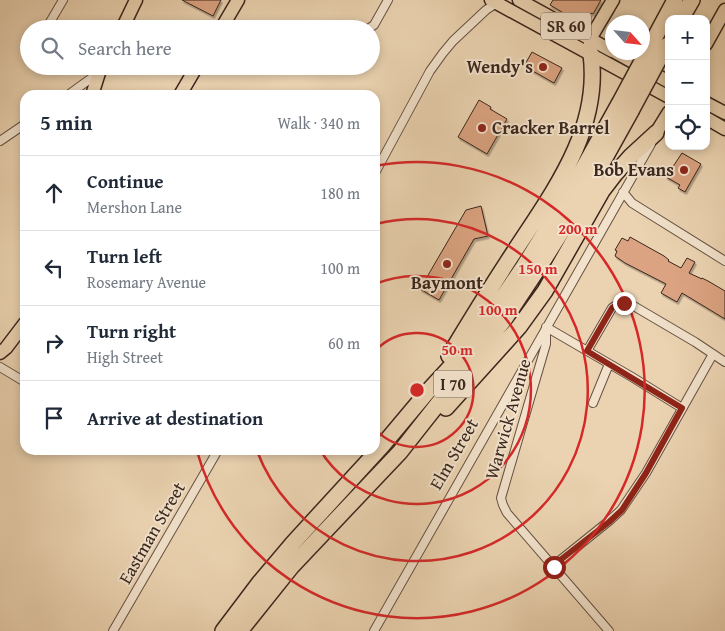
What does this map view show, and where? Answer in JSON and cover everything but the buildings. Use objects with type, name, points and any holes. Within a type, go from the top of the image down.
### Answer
[{"type":"highway","name":"I 70","points":[[380,448],[453,364],[488,319],[524,266],[625,108],[663,42],[676,0]]},
{"type":"highway","points":[[683,15],[692,0]]},
{"type":"highway","points":[[429,390],[484,298],[561,179],[575,152],[586,120],[590,98],[592,73],[590,46]]},
{"type":"highway","name":"I 70","points":[[240,631],[292,566],[400,452],[504,320],[582,199],[625,108]]},
{"type":"highway","points":[[400,452],[449,404],[519,327],[545,291],[602,191],[631,156],[656,133]]},
{"type":"highway","name":"I 70","points":[[223,631],[260,582],[374,455]]},
{"type":"main road","points":[[126,20],[136,0]]},
{"type":"main road","points":[[226,20],[238,0]]},
{"type":"main road","name":"SR 60","points":[[519,0],[665,94]]},
{"type":"main road","points":[[590,46],[613,0]]},
{"type":"main road","name":"SR 60","points":[[496,1],[590,46],[605,50]]},
{"type":"main road","points":[[710,37],[725,10]]},
{"type":"main road","name":"SR 60","points":[[629,60],[665,80]]},
{"type":"main road","points":[[94,90],[98,75]]},
{"type":"main road","points":[[183,90],[192,75]]},
{"type":"main road","points":[[710,104],[725,113]]},
{"type":"main road","name":"Elm Street","points":[[656,133],[665,118]]},
{"type":"main road","points":[[710,120],[725,129]]},
{"type":"main road","points":[[0,353],[20,330]]},
{"type":"street","points":[[51,20],[63,0]]},
{"type":"street","points":[[376,20],[388,0]]},
{"type":"street","points":[[380,164],[430,71],[453,41],[496,1]]},
{"type":"street","points":[[74,90],[94,75]]},
{"type":"street","points":[[0,141],[20,127]]},
{"type":"street","name":"Elm Street","points":[[374,631],[656,133]]},
{"type":"street","points":[[623,192],[632,203],[725,261]]},
{"type":"street","points":[[587,351],[612,308],[624,303],[639,309],[725,362]]},
{"type":"street","points":[[546,327],[682,408]]},
{"type":"street","name":"Warwick Avenue","points":[[546,327],[546,344],[501,498],[507,513],[609,631]]},
{"type":"street","points":[[553,566],[622,510],[646,473],[714,354]]},
{"type":"street","points":[[593,403],[609,364]]},
{"type":"street","points":[[0,367],[20,379]]},
{"type":"street","name":"Eastman Street","points":[[113,631],[215,455]]},
{"type":"place","name":"Wendy's","points":[[543,67]]},
{"type":"place","name":"Cracker Barrel","points":[[482,128]]},
{"type":"place","name":"Bob Evans","points":[[684,170]]},
{"type":"place","name":"Baymont","points":[[447,264]]},
{"type":"route","points":[[554,567],[622,510],[646,473],[682,408],[587,351],[612,308],[624,303]]}]
